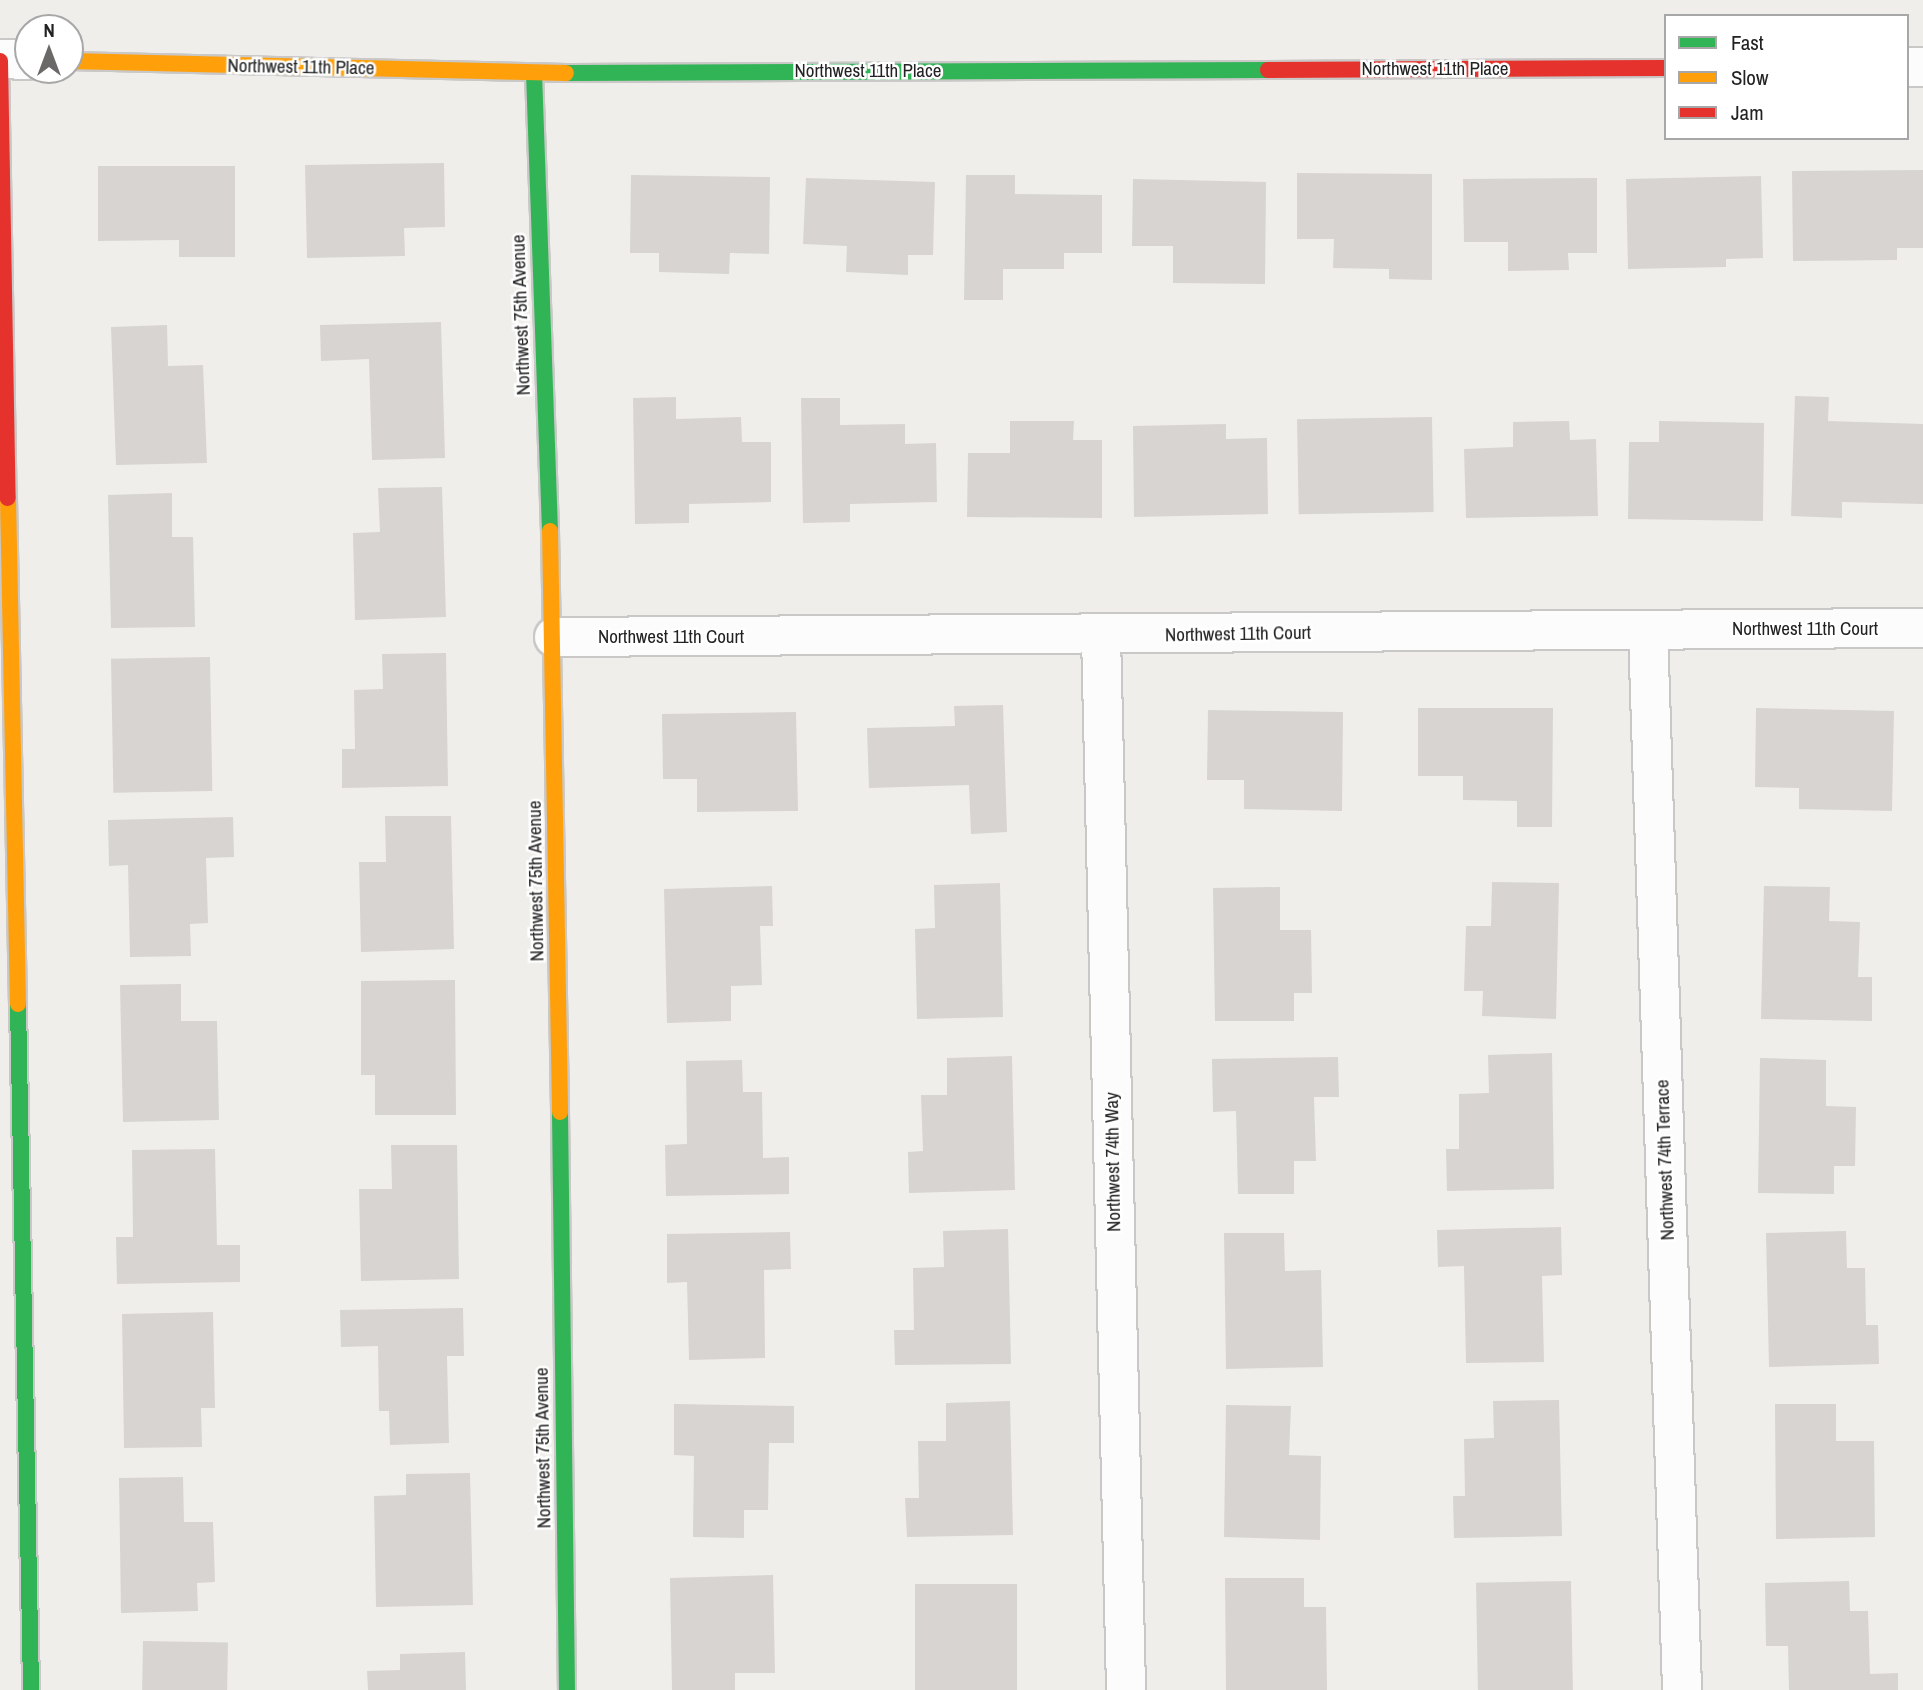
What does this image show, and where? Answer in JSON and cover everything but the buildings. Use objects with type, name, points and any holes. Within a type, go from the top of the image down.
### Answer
[{"type":"street","points":[[0,60],[31,1690]]},
{"type":"street","name":"Northwest 11th Place","points":[[84,61],[534,73],[1664,68]]},
{"type":"street","name":"Northwest 75th Avenue","points":[[534,73],[554,637],[567,1690]]},
{"type":"street","name":"Northwest 11th Court","points":[[554,637],[1923,628]]},
{"type":"street","name":"Northwest 74th Terrace","points":[[1648,630],[1682,1690]]},
{"type":"street","name":"Northwest 74th Way","points":[[1101,635],[1125,1690]]},
{"type":"traffic: fast","points":[[566,73],[1268,70]]},
{"type":"traffic: fast","points":[[534,73],[550,531]]},
{"type":"traffic: fast","points":[[18,1004],[31,1690]]},
{"type":"traffic: fast","points":[[560,1112],[567,1690]]},
{"type":"traffic: slow","points":[[84,61],[566,73]]},
{"type":"traffic: slow","points":[[8,498],[18,1004]]},
{"type":"traffic: slow","points":[[550,531],[560,1112]]},
{"type":"traffic: jam","points":[[0,61],[8,498]]},
{"type":"traffic: jam","points":[[1268,70],[1664,68]]}]
